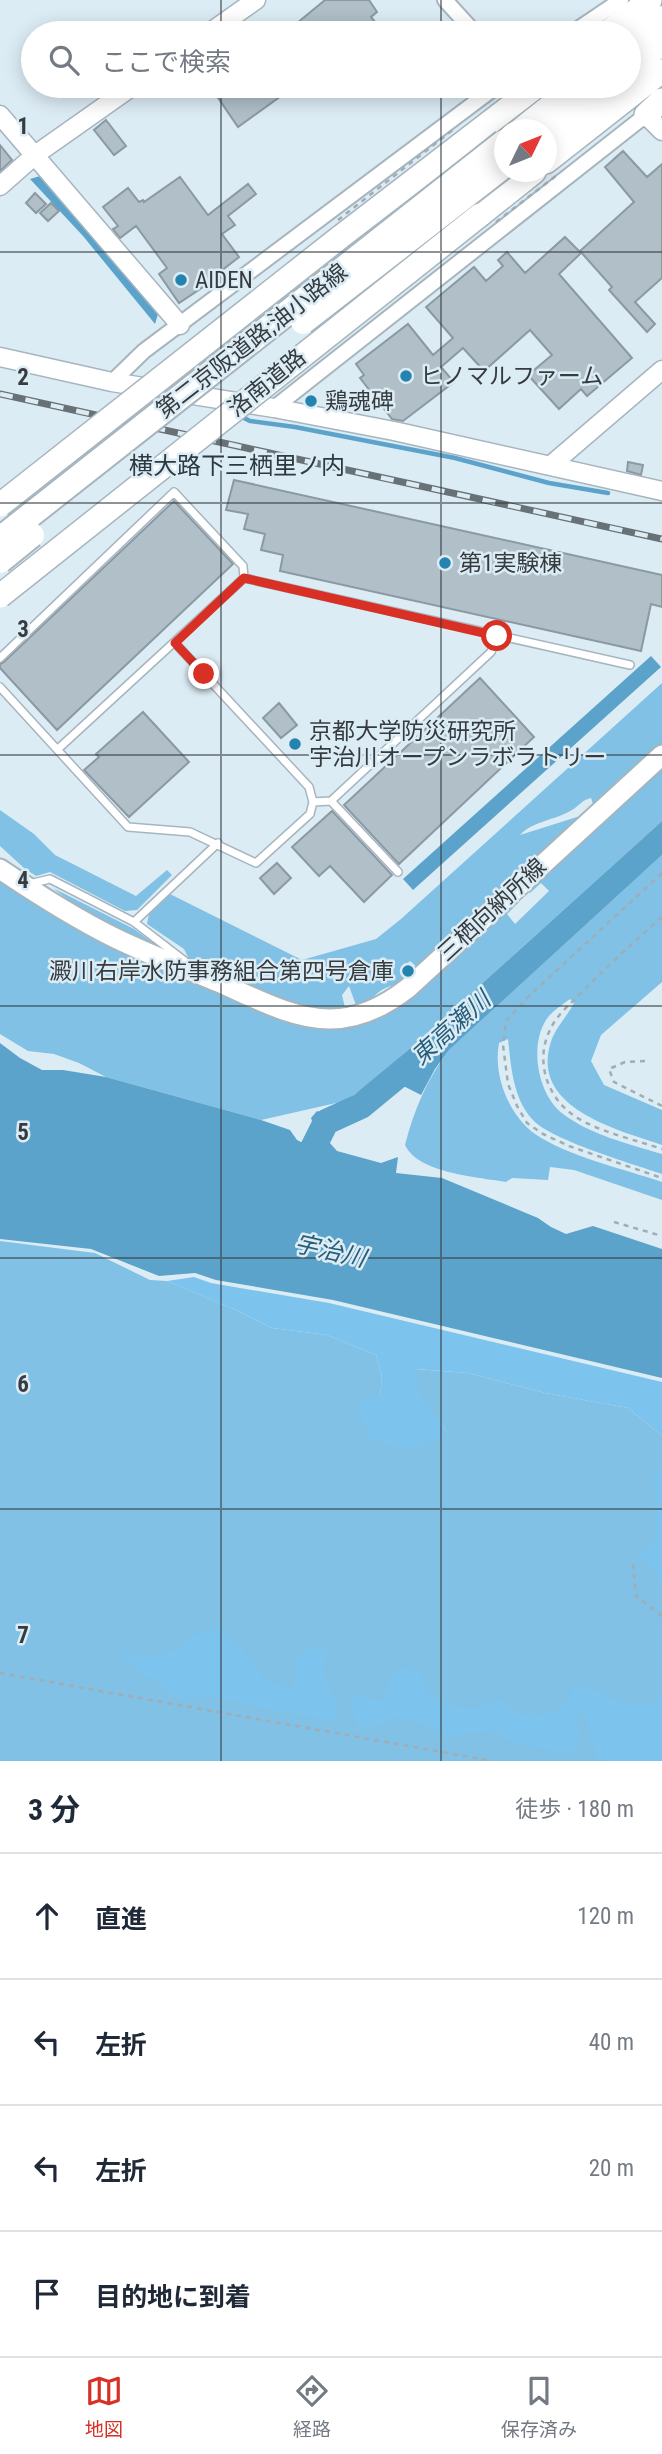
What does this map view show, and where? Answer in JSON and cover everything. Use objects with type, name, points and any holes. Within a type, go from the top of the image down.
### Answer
[{"type":"highway","points":[[622,21],[650,0]]},
{"type":"highway","points":[[641,35],[662,18]]},
{"type":"highway","points":[[641,60],[662,43]]},
{"type":"highway","points":[[641,88],[662,71]]},
{"type":"highway","points":[[0,505],[521,98]]},
{"type":"highway","points":[[535,119],[561,98]]},
{"type":"highway","points":[[557,126],[592,98]]},
{"type":"highway","points":[[557,154],[628,98]]},
{"type":"highway","name":"第二京阪道路;油小路線","points":[[0,539],[494,151]]},
{"type":"highway","name":"第二京阪道路;油小路線","points":[[0,561],[494,175]]},
{"type":"highway","name":"洛南道路","points":[[0,596],[521,182]]},
{"type":"main road","name":"三栖向納所線","points":[[0,869],[77,918],[116,939],[256,999],[313,1017],[341,1018],[373,1011],[408,988],[662,755]]},
{"type":"street","points":[[226,21],[256,0]]},
{"type":"street","points":[[445,0],[464,21]]},
{"type":"street","points":[[590,21],[621,0]]},
{"type":"street","points":[[0,186],[35,155],[117,98]]},
{"type":"street","points":[[111,382],[144,351],[481,98]]},
{"type":"street","points":[[0,115],[180,325]]},
{"type":"street","points":[[274,408],[657,115]]},
{"type":"street","points":[[0,357],[111,382],[274,408],[394,431],[662,492]]},
{"type":"street","points":[[550,466],[662,370]]},
{"type":"street","points":[[0,856],[24,885]]},
{"type":"lane","points":[[0,658],[174,492],[243,566],[244,578]]},
{"type":"lane","points":[[244,578],[630,665]]},
{"type":"lane","points":[[58,749],[244,578]]},
{"type":"lane","points":[[313,802],[331,801],[491,652],[497,636]]},
{"type":"lane","points":[[0,687],[128,827],[190,832],[256,863],[310,814],[313,802],[309,788],[175,643]]},
{"type":"lane","points":[[331,801],[398,872]]},
{"type":"lane","points":[[134,922],[218,843]]},
{"type":"lane","points":[[24,885],[50,879],[134,922],[202,975]]},
{"type":"path","points":[[662,873],[530,995],[506,1021],[503,1045],[508,1083],[527,1123],[569,1146],[662,1178]]},
{"type":"path","points":[[662,916],[558,1016],[548,1033],[543,1065],[549,1087],[561,1104],[577,1118],[662,1149]]},
{"type":"path","points":[[645,1061],[625,1062],[609,1069],[614,1082],[662,1105]]},
{"type":"path","points":[[614,1222],[662,1236]]},
{"type":"path","points":[[633,1564],[636,1596],[662,1616]]},
{"type":"path","points":[[0,1673],[492,1761]]},
{"type":"shaded area","points":[[662,683],[662,748],[639,769],[615,783],[608,797],[593,804],[591,798],[588,799],[566,813],[525,830],[520,835],[596,811],[420,970],[410,961],[400,971],[408,981],[403,985],[383,989],[369,1004],[357,1008],[349,986],[342,995],[346,1012],[305,1010],[225,979],[215,967],[205,962],[190,961],[184,949],[147,924],[149,913],[170,894],[302,960],[376,939]]},
{"type":"shaded area","points":[[662,762],[662,821],[444,1018],[436,1030],[422,1037],[382,1075],[345,1101],[261,1120],[106,1077],[54,1054],[28,1051],[0,1034],[0,875],[254,1003],[365,1018],[514,896],[519,902],[507,914],[515,924],[549,891],[541,883],[530,893],[523,887]]},
{"type":"shaded area","points":[[0,810],[34,834],[55,855],[136,896],[167,870],[172,875],[137,910],[125,911],[50,872],[36,876],[24,868],[0,846]]},
{"type":"shaded area","points":[[662,855],[662,982],[601,1035],[591,1061],[604,1085],[662,1110],[662,1145],[603,1124],[566,1101],[554,1086],[548,1067],[550,1045],[574,1003],[570,999],[546,1020],[538,1043],[537,1057],[542,1083],[554,1106],[574,1121],[598,1133],[662,1154],[662,1174],[593,1151],[543,1128],[533,1120],[526,1112],[517,1092],[508,1039],[499,1043],[498,1068],[510,1105],[525,1126],[563,1149],[662,1182],[662,1200],[574,1170],[550,1167],[548,1180],[512,1178],[506,1182],[435,1168],[412,1154],[405,1145],[413,1119],[422,1095],[449,1050]]},
{"type":"shaded area","points":[[53,888],[134,929],[180,962],[98,923]]},
{"type":"shaded area","points":[[0,1241],[95,1253],[150,1280],[167,1281],[272,1328],[327,1335],[376,1355],[382,1378],[380,1397],[447,1431],[418,1394],[415,1369],[468,1373],[545,1393],[628,1408],[662,1436],[662,1761],[0,1761]]},
{"type":"shaded area","points":[[194,1277],[211,1283],[329,1303],[662,1382],[662,1436],[628,1408],[545,1393],[468,1373],[416,1369],[419,1394],[447,1431],[426,1444],[410,1449],[383,1443],[370,1438],[360,1413],[359,1400],[380,1396],[382,1378],[376,1355],[327,1335],[272,1328],[167,1281]]},
{"type":"shaded area","points":[[662,1467],[662,1582],[638,1555],[656,1540],[654,1471]]},
{"type":"shaded area","points":[[218,1627],[263,1676],[284,1687],[293,1687],[296,1659],[311,1648],[327,1651],[323,1673],[337,1704],[337,1722],[210,1697],[180,1699],[126,1661],[123,1647],[135,1657],[155,1657],[182,1648],[194,1635]]},
{"type":"shaded area","points":[[394,1669],[421,1670],[427,1692],[463,1709],[479,1708],[501,1699],[519,1715],[555,1713],[578,1684],[617,1701],[637,1705],[662,1700],[662,1761],[605,1761],[597,1758],[587,1719],[577,1710],[579,1736],[573,1755],[514,1742],[490,1730],[455,1736],[395,1716],[378,1726],[357,1727],[351,1702],[361,1692],[372,1700],[382,1701]]},
{"type":"water","points":[[40,176],[158,314],[155,324],[83,236],[30,179]]},
{"type":"water","points":[[651,656],[661,667],[413,890],[403,879]]},
{"type":"water","points":[[662,821],[662,855],[449,1050],[421,1095],[382,1075],[422,1037],[436,1030],[444,1018]]},
{"type":"water","name":"宇治川","points":[[0,1043],[42,1070],[63,1070],[106,1077],[261,1120],[290,1130],[297,1140],[303,1143],[314,1127],[311,1118],[317,1111],[329,1115],[334,1127],[329,1142],[337,1151],[381,1163],[398,1157],[396,1173],[442,1178],[538,1218],[566,1234],[593,1226],[662,1249],[662,1378],[333,1300],[216,1280],[195,1273],[159,1276],[91,1249],[0,1239]]},
{"type":"building","points":[[325,0],[369,0],[377,12],[371,17],[374,21],[300,21]]},
{"type":"building","points":[[218,98],[278,98],[238,127]]},
{"type":"building","points":[[106,120],[126,146],[114,155],[94,130]]},
{"type":"building","points":[[0,145],[12,160],[0,171]]},
{"type":"building","points":[[623,151],[647,177],[662,164],[662,278],[635,302],[655,324],[647,332],[609,290],[612,287],[580,251],[634,202],[605,167]]},
{"type":"building","points":[[180,177],[208,215],[248,184],[256,194],[228,216],[235,225],[222,234],[239,257],[216,275],[218,277],[179,303],[159,274],[167,268],[136,226],[120,238],[113,229],[118,226],[103,207],[128,188],[139,202],[144,202]]},
{"type":"building","points":[[35,193],[46,204],[36,213],[26,203]]},
{"type":"building","points":[[51,203],[59,211],[48,221],[40,213]]},
{"type":"building","points":[[565,237],[581,253],[559,274],[632,358],[587,396],[581,389],[559,409],[528,375],[552,355],[530,330],[484,371],[463,348],[441,367],[454,382],[403,421],[392,419],[360,378],[364,375],[356,364],[408,324],[433,355],[453,338],[426,307],[474,267],[486,281],[503,266],[498,260],[507,252],[525,273]]},
{"type":"building","points":[[628,462],[643,465],[641,475],[627,471]]},
{"type":"building","name":"第1実験棟","points":[[234,480],[662,575],[662,607],[651,604],[641,651],[280,571],[283,555],[261,550],[265,534],[244,529],[248,514],[226,510]]},
{"type":"building","points":[[174,501],[233,564],[57,730],[0,668],[0,664]]},
{"type":"building","points":[[480,678],[534,737],[399,864],[344,805]]},
{"type":"building","points":[[279,703],[297,725],[281,738],[263,718]]},
{"type":"building","points":[[143,712],[189,762],[129,817],[84,770],[99,757],[96,754]]},
{"type":"building","points":[[332,811],[392,875],[364,902],[330,866],[319,876],[292,847]]},
{"type":"building","points":[[277,863],[291,878],[274,894],[260,878]]},
{"type":"waterway","points":[[240,416],[250,421],[455,458],[549,483],[608,493]]},
{"type":"waterway","name":"東高瀬川","points":[[312,1150],[326,1122],[361,1106],[418,1059]]},
{"type":"railway","points":[[0,394],[662,539]]},
{"type":"place","name":"AIDEN","points":[[181,280]]},
{"type":"place","name":"ヒノマルファーム","points":[[406,376]]},
{"type":"place","name":"鶏魂碑","points":[[311,401]]},
{"type":"place","name":"第1実験棟","points":[[445,563]]},
{"type":"place","name":"京都大学防災研究所 宇治川オープンラボラトリー","points":[[295,744]]},
{"type":"place","name":"澱川右岸水防事務組合第四号倉庫","points":[[408,971]]},
{"type":"district","name":"横大路下三栖里ノ内","points":[[237,466]]},
{"type":"route","points":[[204,674],[175,643],[244,578],[497,636]]}]
